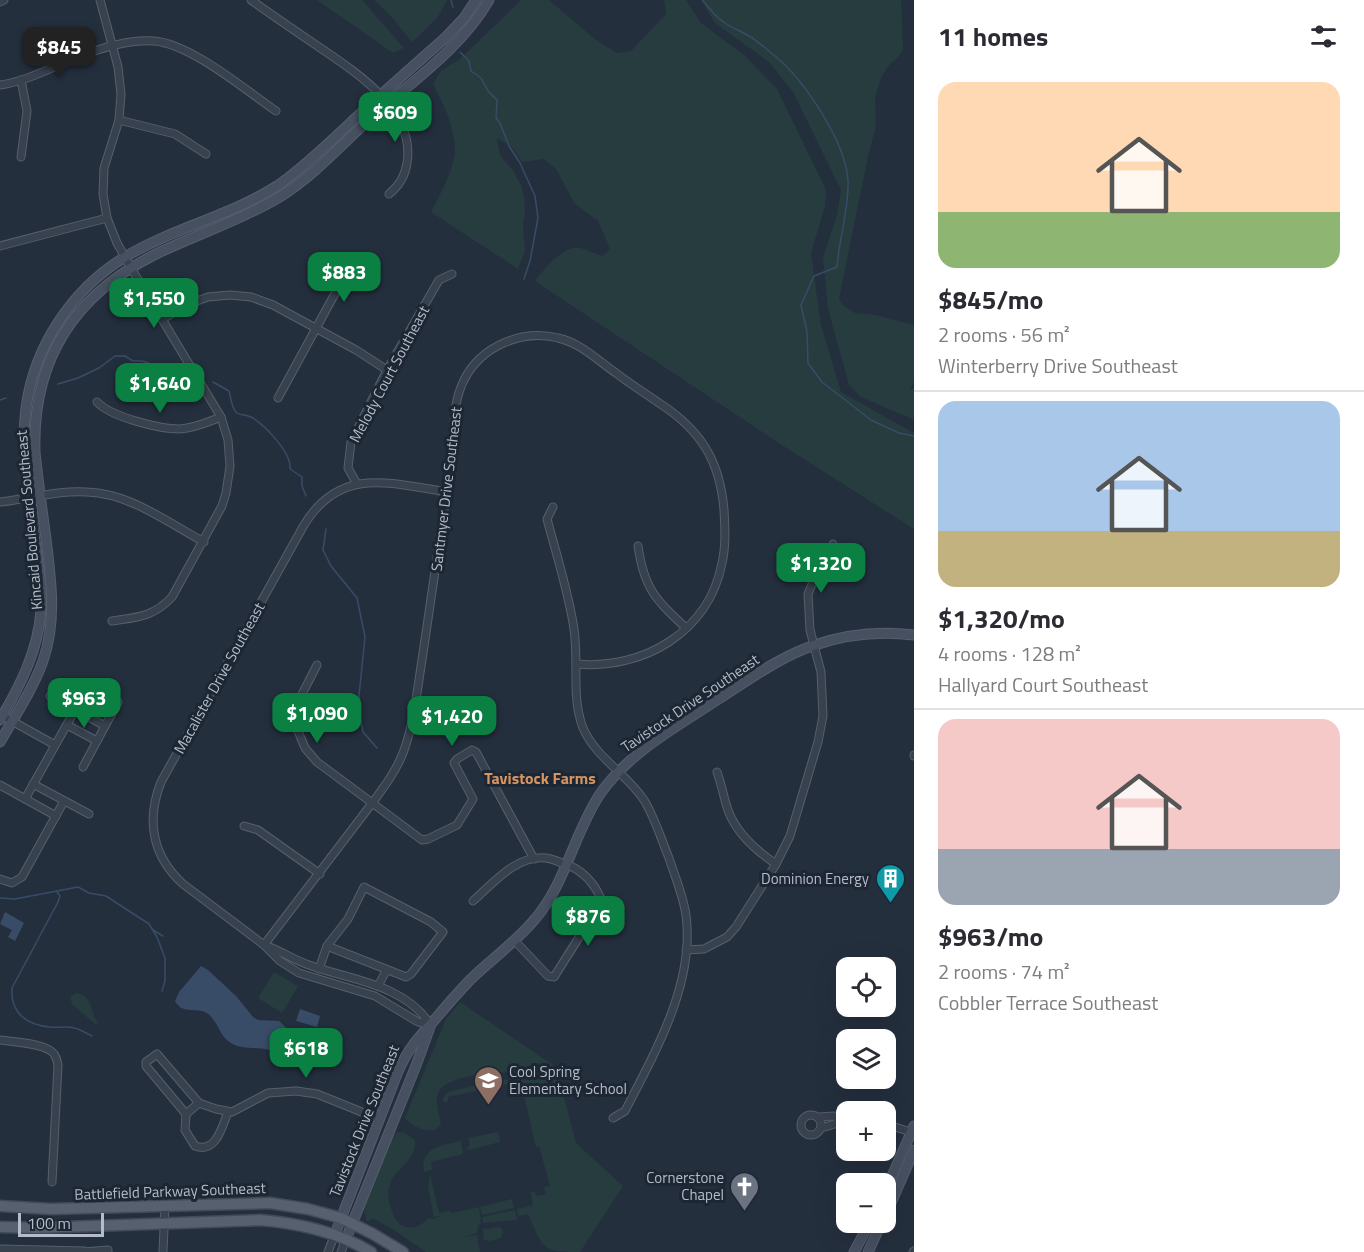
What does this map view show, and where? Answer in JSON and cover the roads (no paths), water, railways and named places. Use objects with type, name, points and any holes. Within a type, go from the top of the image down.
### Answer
[{"type":"main road","name":"Battlefield Parkway Southeast","points":[[0,1206],[51,1209],[270,1203],[308,1209],[341,1218],[403,1252]]},
{"type":"main road","name":"Battlefield Parkway Southeast","points":[[0,1227],[36,1228],[260,1220],[292,1223],[335,1234],[371,1252]]},
{"type":"street","points":[[100,0],[121,80],[119,120],[104,168],[103,194],[106,218],[131,268],[221,417],[230,453],[229,480],[222,506],[177,591],[166,603],[148,615],[112,621]]},
{"type":"street","points":[[251,0],[358,74],[380,96],[400,122],[408,150],[404,176],[397,188],[389,194]]},
{"type":"street","name":"Kincaid Boulevard Southeast","points":[[1,718],[32,658],[40,622],[41,587],[24,454],[24,422],[28,395],[40,355],[54,328],[75,300],[98,277],[125,257],[262,194],[304,165],[444,39],[477,0]]},
{"type":"street","name":"Kincaid Boulevard Southeast","points":[[0,742],[35,680],[44,659],[53,613],[53,589],[40,497],[34,430],[41,384],[48,362],[70,324],[84,306],[131,268],[278,198],[312,172],[459,40],[489,0]]},
{"type":"street","points":[[0,85],[21,80],[113,46],[144,41],[175,45],[195,55],[276,111]]},
{"type":"street","points":[[21,80],[27,111],[21,157]]},
{"type":"street","points":[[119,120],[166,130],[206,154]]},
{"type":"street","points":[[0,246],[106,218]]},
{"type":"street","points":[[278,398],[350,266]]},
{"type":"street","name":"Melody Court Southeast","points":[[357,484],[348,468],[351,442],[387,370],[439,280],[452,274]]},
{"type":"street","points":[[163,319],[197,301],[230,295],[262,300],[316,328],[387,370]]},
{"type":"street","name":"Santmyer Drive Southeast","points":[[264,945],[320,874],[396,768],[410,731],[453,453],[456,401],[465,379],[476,364],[497,346],[511,339],[526,336],[559,338],[580,346],[683,420],[699,437],[716,469],[723,500],[722,564],[708,600],[686,628],[668,644],[642,657],[596,666],[577,664]]},
{"type":"street","points":[[97,402],[105,410],[170,429],[192,427],[221,417]]},
{"type":"street","name":"Macalister Drive Southeast","points":[[430,1024],[418,1022],[375,996],[299,973],[280,961],[264,945],[183,884],[168,868],[159,852],[154,834],[154,805],[161,782],[304,525],[324,501],[342,489],[357,484],[379,482],[447,492]]},
{"type":"street","points":[[0,502],[75,492],[112,495],[135,504],[204,542]]},
{"type":"street","points":[[553,507],[547,519],[574,628],[577,664],[576,706],[580,720],[588,740],[595,749],[644,800],[659,832],[682,897],[686,916],[686,950],[674,1008],[625,1111],[613,1118]]},
{"type":"street","points":[[686,950],[704,949],[727,937],[736,927],[776,864],[790,836],[818,742],[823,716],[821,672],[808,614],[808,594],[820,565],[833,544]]},
{"type":"street","points":[[638,546],[643,572],[652,594],[686,628]]},
{"type":"street","name":"Tavistock Drive Southeast","points":[[335,1234],[408,1050],[454,996],[536,918],[547,903],[591,809],[602,791],[619,772],[649,745],[782,659],[815,645],[844,637],[874,633],[914,635]]},
{"type":"street","points":[[317,665],[298,704],[297,722],[301,740],[316,762],[422,840],[457,825],[473,799],[454,763],[472,750],[476,752],[534,859]]},
{"type":"street","points":[[50,696],[105,726]]},
{"type":"street","points":[[83,767],[118,702]]},
{"type":"street","points":[[25,799],[75,710]]},
{"type":"street","points":[[1,718],[12,721],[55,746]]},
{"type":"street","points":[[67,725],[97,741]]},
{"type":"street","points":[[717,772],[726,805],[738,829],[756,850],[776,864]]},
{"type":"street","points":[[33,784],[88,814]]},
{"type":"street","points":[[0,786],[56,816]]},
{"type":"street","points":[[0,879],[12,884],[20,880],[64,801]]},
{"type":"street","points":[[244,826],[258,830],[320,874]]},
{"type":"street","points":[[473,902],[517,864],[534,859],[543,857],[586,875],[602,901],[554,977],[548,976],[514,940]]},
{"type":"street","points":[[319,969],[327,946],[348,919],[364,887],[431,922],[443,932],[409,976],[403,977],[327,946]]},
{"type":"street","name":"Macalister Drive Southeast","points":[[264,945],[319,969],[378,986],[393,993],[424,1014],[430,1024]]},
{"type":"street","points":[[378,986],[386,971]]},
{"type":"street","name":"Tavistock Drive Southeast","points":[[346,1239],[417,1063],[430,1024]]},
{"type":"street","points":[[0,1040],[45,1047],[56,1056],[58,1065],[52,1182]]},
{"type":"street","points":[[228,1112],[215,1142],[204,1148],[195,1146],[185,1130],[186,1114],[146,1066],[146,1062],[157,1054],[199,1103],[228,1112],[239,1109],[268,1093],[289,1090],[317,1094],[379,1119]]},
{"type":"street","points":[[186,1114],[199,1103]]},
{"type":"street","points":[[821,1128],[819,1118],[814,1114],[806,1115],[802,1120],[801,1126],[805,1133],[810,1135],[817,1133],[821,1128],[836,1123]]},
{"type":"street","points":[[819,1118],[836,1117]]},
{"type":"street","points":[[894,1173],[913,1131],[896,1127]]},
{"type":"street","points":[[896,1192],[914,1150]]},
{"type":"street","points":[[163,1252],[165,1205]]},
{"type":"street","points":[[855,1252],[864,1233]]},
{"type":"street","points":[[868,1252],[877,1233]]},
{"type":"street","points":[[328,1252],[335,1234]]},
{"type":"street","points":[[341,1252],[346,1239]]},
{"type":"street","points":[[1,1250],[84,1252],[108,1250],[108,1252]]},
{"type":"water","points":[[5,912],[24,923],[15,941],[8,937],[12,930],[0,924]]},
{"type":"water","points":[[201,966],[236,996],[253,1017],[258,1020],[279,1021],[309,1045],[323,1049],[325,1053],[322,1060],[325,1066],[295,1063],[269,1050],[233,1044],[225,1038],[209,1014],[181,1008],[175,1001],[179,992]]},
{"type":"water","points":[[300,1009],[320,1016],[317,1027],[296,1021]]},
{"type":"waterway","points":[[451,0],[453,7]]},
{"type":"waterway","points":[[702,0],[722,21],[752,38],[775,56],[798,80],[832,131],[845,165],[848,192],[837,267],[814,276],[801,305],[807,332],[808,363],[822,382],[871,420],[899,433],[914,436]]},
{"type":"waterway","points":[[460,52],[469,61],[471,71],[481,78],[488,91],[497,100],[496,118],[535,196],[538,218],[530,261],[524,279]]},
{"type":"waterway","points":[[58,384],[99,368],[115,356],[125,356],[133,361],[142,361],[183,374]]},
{"type":"waterway","points":[[213,382],[229,391],[232,405],[237,413],[249,416],[270,432],[287,455],[290,469],[302,477],[302,486],[306,496]]},
{"type":"waterway","points":[[0,400],[6,398]]},
{"type":"waterway","points":[[326,529],[323,550],[331,566],[357,598],[365,637],[358,705],[363,732],[377,748]]},
{"type":"waterway","points":[[0,898],[15,899],[78,887],[89,893],[106,896],[149,924],[157,937],[165,958],[165,981],[162,991]]},
{"type":"waterway","points":[[57,892],[60,896],[58,902],[12,988],[12,997],[17,1011],[34,1024],[74,1028],[92,1036]]},
{"type":"waterway","points":[[153,930],[163,936]]},
{"type":"place","name":"Dominion Energy","points":[[890,904]]},
{"type":"place","name":"Cool Spring Elementary School","points":[[488,1106]]},
{"type":"place","name":"Cornerstone Chapel","points":[[745,1212]]},
{"type":"district","name":"Tavistock Farms","points":[[540,778]]}]
